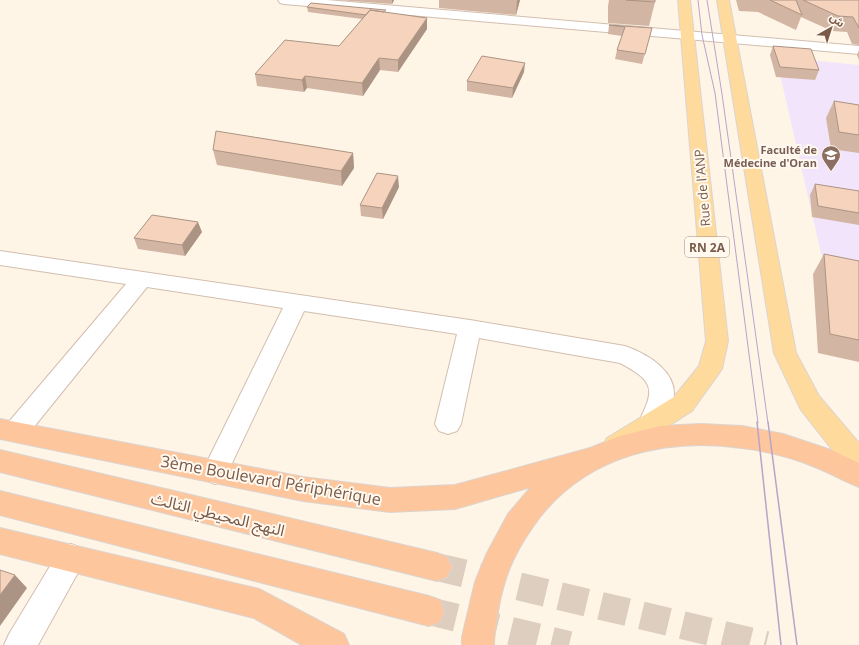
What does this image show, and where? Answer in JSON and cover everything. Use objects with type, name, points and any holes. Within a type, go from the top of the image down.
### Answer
[{"type":"highway","name":"3ème Boulevard Périphérique","points":[[8,430],[303,489],[390,500],[455,497],[588,459]]},
{"type":"highway","points":[[478,645],[478,637],[492,576],[516,526],[548,487],[588,459],[615,447],[663,436],[699,434],[745,437],[793,448],[842,466],[859,475]]},
{"type":"highway","name":"النهج المحيطي الثالث","points":[[0,461],[437,567]]},
{"type":"highway","points":[[0,503],[429,611]]},
{"type":"highway","points":[[0,541],[259,604],[333,645]]},
{"type":"main road","name":"Rue de l'ANP","points":[[615,447],[683,404],[710,369],[717,341],[684,0]]},
{"type":"main road","points":[[723,0],[721,37],[785,353],[810,403],[843,444],[859,460]]},
{"type":"street","points":[[284,0],[859,50]]},
{"type":"street","points":[[0,258],[470,328],[626,355],[644,365],[658,377],[663,397],[658,412],[650,425]]},
{"type":"street","points":[[8,430],[142,279]]},
{"type":"street","points":[[215,472],[297,302]]},
{"type":"street","points":[[448,424],[470,328]]},
{"type":"street","points":[[20,645],[71,558]]},
{"type":"shaded area","name":"Faculté de Médecine d'Oran","points":[[776,57],[859,65],[859,284],[827,279]]},
{"type":"building","points":[[626,0],[655,0],[655,2]]},
{"type":"building","points":[[770,0],[796,0],[802,15]]},
{"type":"building","points":[[803,0],[859,0],[859,28],[853,17],[838,16]]},
{"type":"building","points":[[311,3],[386,10],[384,12],[370,10],[366,15],[307,7]]},
{"type":"building","points":[[370,10],[427,18],[398,60],[379,58],[362,83],[305,76],[302,80],[255,74],[285,40],[339,46]]},
{"type":"building","points":[[609,25],[652,28],[645,54],[617,50],[625,27]]},
{"type":"building","points":[[773,46],[811,49],[819,70],[780,67]]},
{"type":"building","points":[[482,56],[525,63],[513,88],[467,81]]},
{"type":"building","points":[[834,101],[859,105],[859,135],[839,132]]},
{"type":"building","points":[[216,131],[353,153],[341,171],[213,150]]},
{"type":"building","points":[[377,173],[398,176],[382,208],[360,205]]},
{"type":"building","points":[[815,184],[859,191],[859,213],[818,206]]},
{"type":"building","points":[[152,215],[198,222],[182,245],[134,238]]},
{"type":"building","points":[[824,254],[859,261],[859,340],[830,334]]},
{"type":"building","points":[[0,570],[15,575],[0,595]]},
{"type":"tunnel","points":[[437,567],[766,645]]},
{"type":"tunnel","points":[[429,611],[569,645]]},
{"type":"tram line","points":[[698,0],[702,35],[715,93],[758,423]]},
{"type":"tram line","points":[[707,0],[722,94],[768,423]]},
{"type":"tram line","points":[[757,422],[781,645]]},
{"type":"tram line","points":[[768,422],[797,645]]},
{"type":"place","name":"Faculté de Médecine d'Oran","points":[[831,172]]}]
